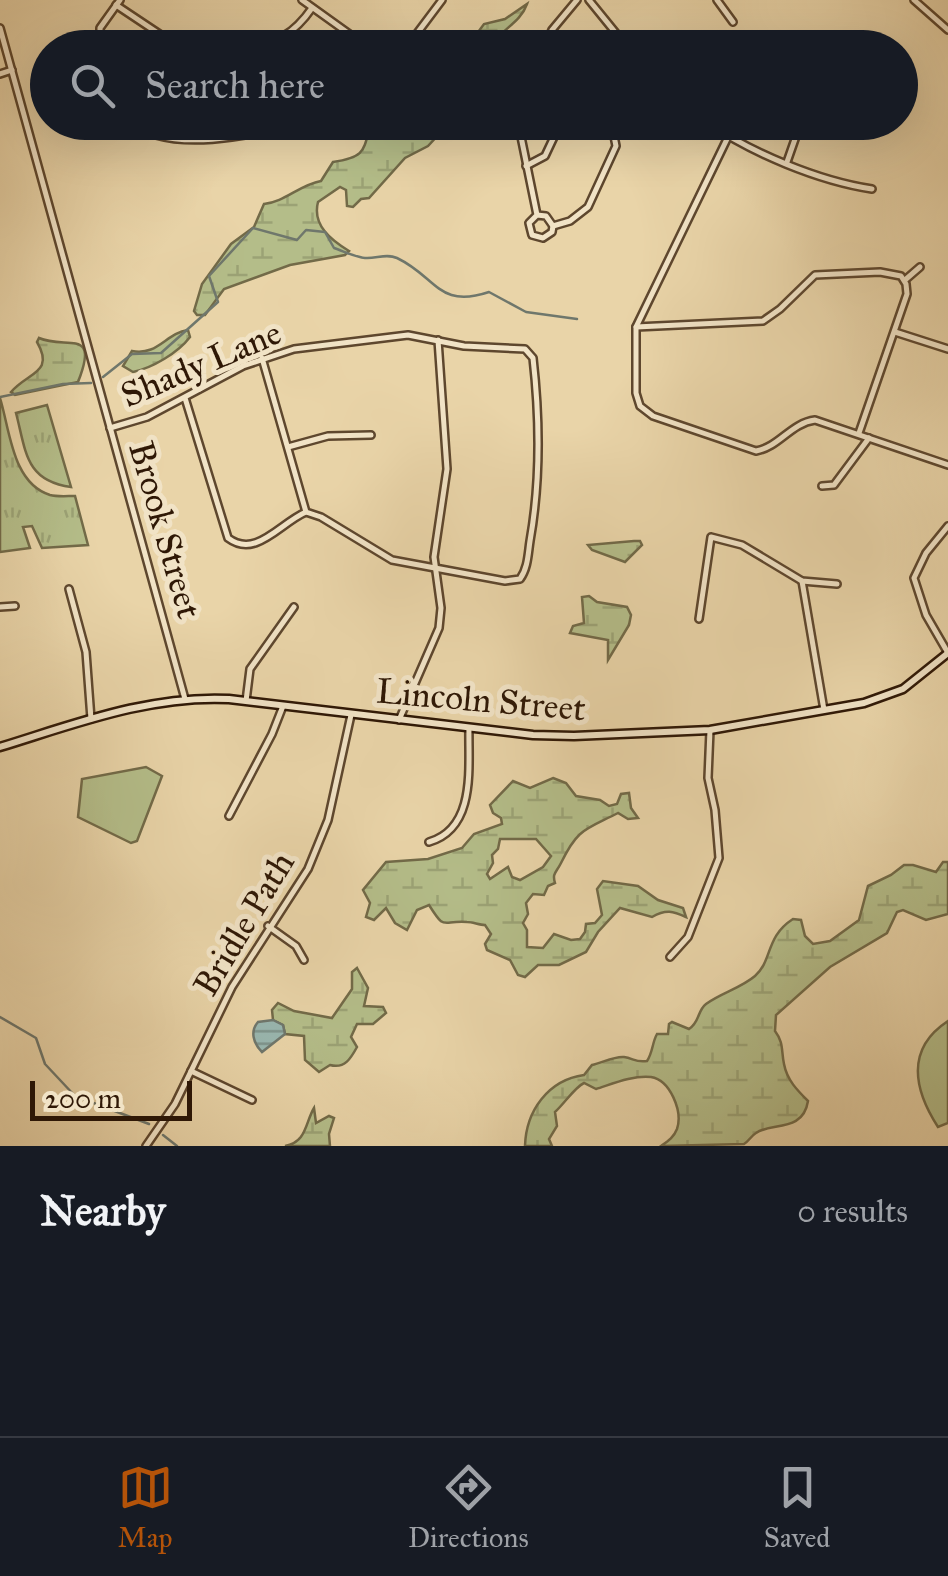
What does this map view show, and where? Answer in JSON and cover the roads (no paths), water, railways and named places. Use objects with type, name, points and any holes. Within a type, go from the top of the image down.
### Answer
[{"type":"main road","name":"Lincoln Street","points":[[0,747],[157,702],[185,699],[246,701],[469,728],[574,736],[710,730],[891,696],[948,653]]},
{"type":"street","points":[[302,0],[343,30]]},
{"type":"street","points":[[420,30],[442,0]]},
{"type":"street","points":[[552,30],[577,0]]},
{"type":"street","points":[[589,0],[613,30]]},
{"type":"street","points":[[717,0],[733,22]]},
{"type":"street","points":[[914,0],[948,30]]},
{"type":"street","points":[[100,30],[118,3],[154,30]]},
{"type":"street","points":[[293,30],[312,8]]},
{"type":"street","name":"Brook Street","points":[[0,28],[30,136]]},
{"type":"street","points":[[0,74],[12,70]]},
{"type":"street","name":"Brook Street","points":[[31,140],[185,699]]},
{"type":"street","points":[[521,140],[537,215]]},
{"type":"street","points":[[526,166],[545,156],[553,140]]},
{"type":"street","points":[[537,215],[529,224],[532,235],[548,236],[553,226],[570,221],[588,207],[616,146],[615,140]]},
{"type":"street","points":[[727,140],[636,327],[636,393],[640,406],[653,416],[756,451],[770,447],[808,421],[826,422],[948,464]]},
{"type":"street","points":[[735,140],[846,184],[872,189]]},
{"type":"street","points":[[787,162],[795,140]]},
{"type":"street","points":[[537,215],[546,216],[553,226]]},
{"type":"street","points":[[905,280],[920,267]]},
{"type":"street","points":[[636,327],[763,321],[809,278],[820,273],[892,272],[905,280]]},
{"type":"street","points":[[858,434],[895,332],[906,294],[905,280]]},
{"type":"street","points":[[895,332],[948,350]]},
{"type":"street","name":"Shady Lane","points":[[110,428],[147,417],[262,358],[294,349],[391,336],[464,346],[520,347],[531,354],[540,456],[525,570],[520,579],[505,582],[456,574],[435,566]]},
{"type":"street","points":[[399,720],[438,628],[435,566],[447,469],[438,340]]},
{"type":"street","points":[[262,358],[306,512]]},
{"type":"street","points":[[185,398],[228,538],[245,546],[254,545],[306,512],[392,560],[435,566]]},
{"type":"street","points":[[288,447],[328,436],[371,435]]},
{"type":"street","points":[[822,486],[834,485],[841,479],[870,438]]},
{"type":"street","points":[[948,526],[926,553],[914,578],[926,615],[948,653]]},
{"type":"street","points":[[699,619],[712,537],[742,545],[802,581],[837,584]]},
{"type":"street","points":[[802,581],[824,710]]},
{"type":"street","points":[[70,589],[86,652],[92,719]]},
{"type":"street","points":[[0,607],[15,606]]},
{"type":"street","points":[[246,701],[250,668],[294,606]]},
{"type":"street","points":[[229,816],[283,706]]},
{"type":"street","name":"Bridle Path","points":[[146,1146],[175,1104],[232,987],[308,869],[338,783],[351,715]]},
{"type":"street","points":[[429,842],[441,838],[452,827],[466,800],[469,728]]},
{"type":"street","points":[[670,957],[688,936],[719,858],[716,810],[708,778],[710,730]]},
{"type":"street","points":[[268,926],[296,946],[304,960]]},
{"type":"street","points":[[190,1071],[252,1100]]},
{"type":"water","points":[[273,1020],[283,1025],[285,1034],[262,1052],[254,1029],[258,1022]]},
{"type":"waterway","points":[[103,377],[132,354],[161,353],[218,302],[209,276],[253,228],[297,240],[306,230],[325,232],[334,248],[361,257],[397,258],[448,294],[459,297],[489,292],[526,312],[577,319]]},
{"type":"waterway","points":[[0,397],[63,384],[91,383]]},
{"type":"waterway","points":[[0,1017],[36,1038],[45,1064],[75,1096],[149,1124]]},
{"type":"waterway","points":[[163,1135],[177,1146]]}]
